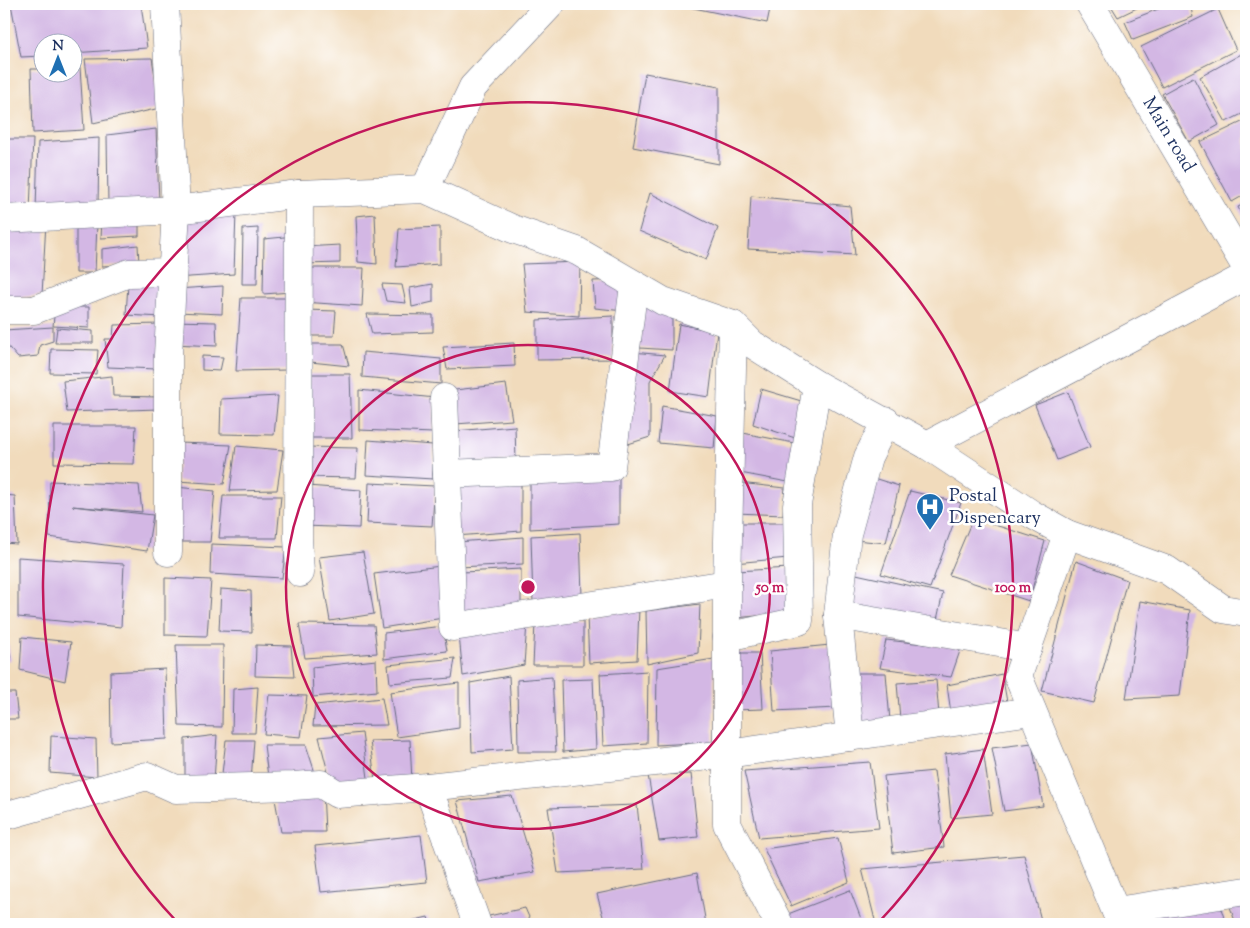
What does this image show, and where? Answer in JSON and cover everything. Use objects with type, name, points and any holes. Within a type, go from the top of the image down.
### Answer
[{"type":"street","points":[[165,4],[176,210],[168,355],[168,552]]},
{"type":"street","points":[[425,189],[473,87],[551,4]]},
{"type":"street","name":"Main road","points":[[1090,4],[1246,267]]},
{"type":"street","points":[[4,219],[176,210],[299,194],[425,189],[512,229],[576,251],[663,301],[733,325],[752,344],[817,385],[927,445],[1032,515],[1067,534],[1167,570],[1222,609],[1246,613]]},
{"type":"street","points":[[299,194],[298,538],[300,573]]},
{"type":"street","points":[[4,310],[34,310],[129,273],[172,272]]},
{"type":"street","points":[[927,445],[1246,276]]},
{"type":"street","points":[[447,474],[611,467],[634,285]]},
{"type":"street","points":[[733,325],[727,584],[727,824],[779,924]]},
{"type":"street","points":[[727,637],[799,621],[796,505],[817,385]]},
{"type":"street","points":[[444,398],[453,627],[727,584]]},
{"type":"street","points":[[850,736],[838,615],[847,534],[868,457],[886,422]]},
{"type":"street","points":[[1067,534],[1018,676],[1118,918],[1246,891]]},
{"type":"street","points":[[838,615],[1028,648]]},
{"type":"street","points":[[5,814],[147,776],[176,789],[321,784],[337,794],[428,787],[727,754],[1032,711]]},
{"type":"street","points":[[428,787],[477,924]]},
{"type":"building","points":[[11,4],[141,4],[147,48],[82,52],[82,32],[32,32],[32,56],[21,57]]},
{"type":"building","points":[[674,4],[771,4],[767,23]]},
{"type":"building","points":[[1110,4],[1145,4],[1118,17]]},
{"type":"building","points":[[1171,4],[1190,4],[1193,17],[1133,40],[1125,22]]},
{"type":"building","points":[[1218,9],[1236,50],[1162,87],[1141,47]]},
{"type":"building","points":[[1245,52],[1246,112],[1226,122],[1200,77]]},
{"type":"building","points":[[152,58],[160,108],[93,123],[85,59]]},
{"type":"building","points":[[31,69],[32,82],[81,82],[84,130],[33,133]]},
{"type":"building","points":[[645,73],[719,87],[719,164],[633,147]]},
{"type":"building","points":[[1193,77],[1219,125],[1189,142],[1162,94]]},
{"type":"building","points":[[1246,120],[1246,194],[1232,202],[1200,142]]},
{"type":"building","points":[[156,129],[159,201],[108,205],[107,135]]},
{"type":"building","points":[[99,138],[98,209],[36,210],[38,142]]},
{"type":"building","points":[[4,139],[33,139],[30,211],[4,210]]},
{"type":"building","points":[[650,193],[718,228],[706,260],[639,231]]},
{"type":"building","points":[[751,196],[850,206],[855,255],[748,249]]},
{"type":"building","points":[[1246,203],[1246,225],[1238,207]]},
{"type":"building","points":[[236,212],[234,274],[175,278],[182,217]]},
{"type":"building","points":[[375,214],[377,264],[358,262],[356,216]]},
{"type":"building","points":[[139,215],[139,236],[101,238],[102,219]]},
{"type":"building","points":[[46,222],[42,295],[4,299],[4,228]]},
{"type":"building","points":[[97,223],[95,273],[76,273],[76,224]]},
{"type":"building","points":[[440,227],[440,264],[396,267],[399,229]]},
{"type":"building","points":[[258,228],[257,284],[242,284],[243,229]]},
{"type":"building","points":[[294,236],[292,292],[263,294],[264,239]]},
{"type":"building","points":[[138,245],[139,264],[102,266],[102,249]]},
{"type":"building","points":[[340,245],[340,263],[305,264],[303,247]]},
{"type":"building","points":[[580,262],[579,316],[527,312],[522,264]]},
{"type":"building","points":[[305,268],[364,268],[362,306],[302,302]]},
{"type":"building","points":[[620,280],[624,311],[595,308],[593,281]]},
{"type":"building","points":[[162,283],[162,317],[126,315],[128,284]]},
{"type":"building","points":[[382,284],[402,285],[406,303],[386,301]]},
{"type":"building","points":[[433,284],[433,302],[412,307],[410,288]]},
{"type":"building","points":[[223,286],[222,314],[177,312],[176,289]]},
{"type":"building","points":[[241,298],[293,298],[287,370],[236,371]]},
{"type":"building","points":[[55,307],[89,307],[89,328],[53,326]]},
{"type":"building","points":[[644,307],[672,309],[672,350],[640,348]]},
{"type":"building","points":[[305,310],[336,311],[334,336],[302,336]]},
{"type":"building","points":[[367,314],[433,315],[433,332],[372,334]]},
{"type":"building","points":[[613,316],[613,359],[537,360],[537,320]]},
{"type":"building","points":[[171,321],[216,322],[217,346],[172,344]]},
{"type":"building","points":[[161,324],[156,369],[108,367],[105,339],[113,339],[114,325]]},
{"type":"building","points":[[679,324],[717,332],[709,397],[670,391]]},
{"type":"building","points":[[53,327],[53,341],[40,345],[38,356],[18,358],[4,342],[4,330]]},
{"type":"building","points":[[57,328],[93,331],[93,343],[55,343]]},
{"type":"building","points":[[514,343],[515,366],[447,369],[443,347]]},
{"type":"building","points":[[302,344],[343,344],[349,366],[301,361]]},
{"type":"building","points":[[51,349],[98,350],[96,374],[50,373]]},
{"type":"building","points":[[363,352],[441,359],[441,384],[362,377]]},
{"type":"building","points":[[632,352],[665,355],[650,381],[650,437],[625,445]]},
{"type":"building","points":[[202,356],[223,357],[220,371],[202,370]]},
{"type":"building","points":[[309,374],[350,374],[352,438],[310,438]]},
{"type":"building","points":[[112,376],[113,396],[159,397],[158,409],[67,412],[63,381]]},
{"type":"building","points":[[506,384],[512,420],[455,424],[455,390]]},
{"type":"building","points":[[761,389],[808,403],[798,439],[753,424]]},
{"type":"building","points":[[359,390],[435,398],[433,433],[359,430]]},
{"type":"building","points":[[1068,392],[1090,447],[1057,460],[1035,405]]},
{"type":"building","points":[[278,396],[274,435],[220,434],[221,399]]},
{"type":"building","points":[[662,406],[717,416],[714,448],[658,443]]},
{"type":"building","points":[[54,426],[136,426],[134,464],[54,463]]},
{"type":"building","points":[[515,426],[516,461],[455,464],[454,431]]},
{"type":"building","points":[[743,433],[799,444],[793,483],[735,472]]},
{"type":"building","points":[[368,440],[433,445],[433,479],[366,475]]},
{"type":"building","points":[[180,443],[231,445],[224,484],[177,481]]},
{"type":"building","points":[[236,446],[283,450],[277,490],[230,491]]},
{"type":"building","points":[[306,447],[358,448],[356,478],[303,477]]},
{"type":"building","points":[[867,476],[899,486],[886,543],[855,540]]},
{"type":"building","points":[[619,477],[619,524],[530,529],[530,479]]},
{"type":"building","points":[[50,481],[139,485],[142,512],[72,506],[153,515],[147,551],[49,537]]},
{"type":"building","points":[[455,481],[521,481],[521,531],[456,536]]},
{"type":"building","points":[[369,483],[435,486],[432,526],[367,523]]},
{"type":"building","points":[[739,483],[785,488],[783,515],[736,513]]},
{"type":"building","points":[[307,486],[361,490],[359,528],[304,526]]},
{"type":"building","points":[[176,487],[215,491],[210,542],[174,542]]},
{"type":"building","points":[[910,491],[961,503],[930,588],[881,574]]},
{"type":"building","points":[[4,495],[15,496],[17,544],[4,543]]},
{"type":"building","points":[[223,496],[281,496],[277,538],[219,538]]},
{"type":"building","points":[[973,518],[1045,541],[1029,601],[949,575]]},
{"type":"building","points":[[736,523],[789,523],[788,558],[734,563]]},
{"type":"building","points":[[580,533],[582,596],[533,603],[531,536]]},
{"type":"building","points":[[523,537],[523,564],[458,567],[457,542]]},
{"type":"building","points":[[211,544],[286,547],[282,578],[210,574]]},
{"type":"building","points":[[363,552],[374,614],[330,621],[319,557]]},
{"type":"building","points":[[18,557],[124,564],[121,627],[18,617]]},
{"type":"building","points":[[1076,561],[1127,580],[1094,703],[1042,691]]},
{"type":"building","points":[[441,566],[443,618],[382,628],[374,574]]},
{"type":"building","points":[[790,568],[789,613],[735,618],[736,571]]},
{"type":"building","points":[[521,569],[521,608],[461,613],[462,572]]},
{"type":"building","points":[[856,574],[943,593],[936,624],[851,608]]},
{"type":"building","points":[[165,578],[211,580],[207,636],[165,635]]},
{"type":"building","points":[[221,589],[251,591],[252,632],[219,631]]},
{"type":"building","points":[[1140,601],[1190,610],[1180,696],[1126,699]]},
{"type":"building","points":[[700,604],[698,653],[647,664],[646,611]]},
{"type":"building","points":[[639,608],[637,660],[589,663],[587,616]]},
{"type":"building","points":[[583,620],[583,665],[533,665],[535,623]]},
{"type":"building","points":[[527,623],[524,665],[463,676],[459,635]]},
{"type":"building","points":[[299,624],[374,625],[377,653],[305,658]]},
{"type":"building","points":[[443,626],[447,651],[384,659],[384,633]]},
{"type":"building","points":[[4,627],[11,660],[4,661]]},
{"type":"building","points":[[22,637],[71,642],[65,681],[20,670]]},
{"type":"building","points":[[886,640],[961,648],[951,677],[880,668]]},
{"type":"building","points":[[176,645],[223,645],[222,727],[179,726]]},
{"type":"building","points":[[256,645],[291,646],[294,677],[255,676]]},
{"type":"building","points":[[830,645],[837,708],[774,711],[770,651]]},
{"type":"building","points":[[734,653],[760,653],[763,709],[734,710]]},
{"type":"building","points":[[455,658],[452,678],[390,683],[388,665]]},
{"type":"building","points":[[714,659],[713,742],[656,745],[657,668]]},
{"type":"building","points":[[376,660],[377,691],[313,697],[312,667]]},
{"type":"building","points":[[165,669],[167,739],[111,742],[110,672]]},
{"type":"building","points":[[648,671],[647,743],[603,746],[600,674]]},
{"type":"building","points":[[852,673],[886,673],[890,721],[858,723]]},
{"type":"building","points":[[1002,674],[1007,702],[951,713],[947,685]]},
{"type":"building","points":[[509,676],[513,749],[472,752],[470,683]]},
{"type":"building","points":[[552,677],[556,752],[518,752],[517,680]]},
{"type":"building","points":[[593,679],[596,749],[563,752],[561,680]]},
{"type":"building","points":[[936,680],[939,715],[900,719],[897,683]]},
{"type":"building","points":[[459,683],[459,728],[397,737],[390,692]]},
{"type":"building","points":[[258,687],[255,733],[232,733],[233,689]]},
{"type":"building","points":[[4,693],[15,693],[18,719],[4,719]]},
{"type":"building","points":[[269,695],[307,696],[301,737],[264,734]]},
{"type":"building","points":[[382,698],[387,725],[313,726],[315,705]]},
{"type":"building","points":[[362,733],[368,778],[332,788],[319,737]]},
{"type":"building","points":[[217,735],[214,781],[185,781],[185,739]]},
{"type":"building","points":[[51,736],[96,739],[97,777],[50,773]]},
{"type":"building","points":[[226,740],[254,740],[251,781],[221,782]]},
{"type":"building","points":[[410,740],[412,782],[375,780],[370,741]]},
{"type":"building","points":[[1032,743],[1043,806],[1004,811],[992,748]]},
{"type":"building","points":[[264,745],[306,745],[317,779],[268,777]]},
{"type":"building","points":[[983,749],[992,814],[951,818],[945,754]]},
{"type":"building","points":[[870,762],[879,828],[759,838],[744,771]]},
{"type":"building","points":[[934,771],[944,847],[893,853],[884,776]]},
{"type":"building","points":[[691,774],[698,837],[659,841],[648,775]]},
{"type":"building","points":[[323,791],[325,832],[281,832],[274,794]]},
{"type":"building","points":[[512,796],[535,872],[479,882],[457,801]]},
{"type":"building","points":[[637,805],[644,869],[558,873],[548,808]]},
{"type":"building","points":[[421,835],[427,882],[321,892],[315,846]]},
{"type":"building","points":[[838,838],[849,882],[791,906],[764,849]]},
{"type":"building","points":[[1024,855],[1042,924],[876,924],[862,869]]},
{"type":"building","points":[[697,873],[706,924],[605,924],[597,894]]},
{"type":"building","points":[[850,890],[863,924],[793,924],[788,914]]},
{"type":"building","points":[[1218,899],[1226,924],[1136,924],[1131,910]]},
{"type":"building","points":[[1246,905],[1246,924],[1236,924],[1230,907]]},
{"type":"building","points":[[525,908],[532,924],[492,924],[489,916]]},
{"type":"building","points":[[428,917],[430,924],[402,924],[402,923]]},
{"type":"place","name":"Postal Dispencary","points":[[930,531]]}]
